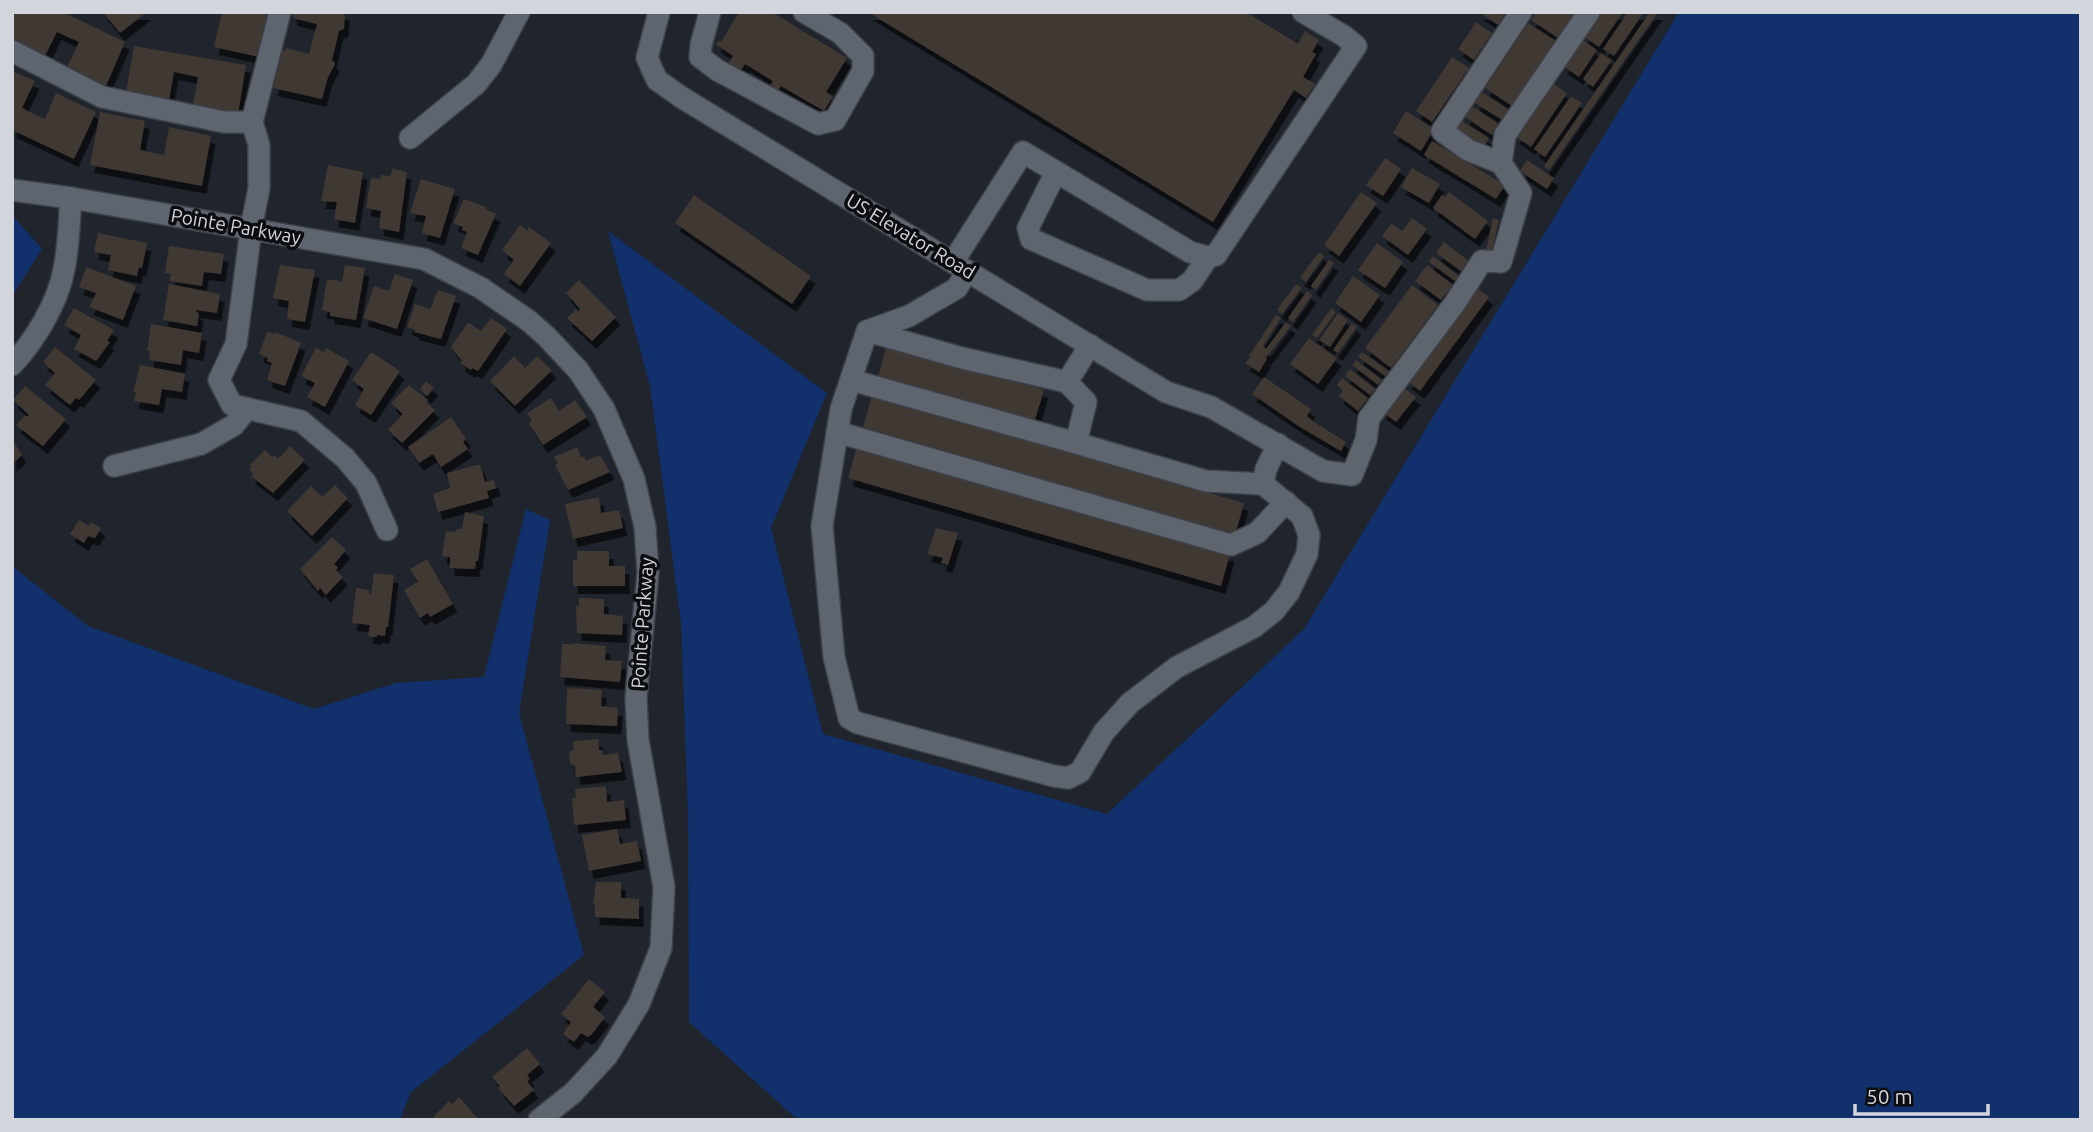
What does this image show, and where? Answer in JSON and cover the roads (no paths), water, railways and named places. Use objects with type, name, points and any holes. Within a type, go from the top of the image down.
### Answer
[{"type":"street","points":[[280,12],[253,122],[259,145],[259,188],[236,344],[219,380],[232,405],[301,421],[345,458],[366,483],[387,530]]},
{"type":"street","points":[[410,138],[476,84],[491,65],[519,12]]},
{"type":"street","name":"US Elevator Road","points":[[659,12],[647,58],[657,80],[1166,391],[1211,407],[1323,471],[1352,475],[1366,440],[1369,418],[1455,303],[1482,261],[1501,262],[1521,193],[1501,163]]},
{"type":"street","points":[[710,12],[700,57],[717,70],[818,124],[835,120],[863,71],[863,56],[840,33],[804,12]]},
{"type":"street","points":[[867,331],[909,316],[957,288],[960,266],[1023,152],[1190,252],[1208,257],[1216,255],[1356,46],[1303,12]]},
{"type":"street","points":[[1521,12],[1442,131],[1468,150],[1501,163],[1505,135],[1589,12]]},
{"type":"street","points":[[12,51],[102,97],[224,122],[253,122]]},
{"type":"street","points":[[1056,172],[1028,228],[1031,240],[1147,290],[1178,290],[1192,281],[1208,257]]},
{"type":"street","name":"Pointe Parkway","points":[[12,190],[424,259],[492,295],[541,331],[578,369],[604,409],[634,479],[648,550],[636,698],[638,740],[664,887],[661,948],[639,1004],[607,1056],[573,1093],[539,1120]]},
{"type":"street","points":[[12,365],[45,317],[64,270],[71,198]]},
{"type":"street","points":[[851,380],[1206,481],[1263,484],[1302,516],[1309,535],[1307,554],[1289,592],[1274,611],[1255,627],[1177,667],[1130,703],[1104,732],[1080,772],[1068,778],[858,723],[849,718],[834,657],[822,526],[841,410],[867,331]]},
{"type":"street","points":[[867,331],[962,358],[1067,382],[1086,402],[1076,443]]},
{"type":"street","points":[[1067,382],[1090,345]]},
{"type":"street","points":[[114,466],[201,444],[234,425],[247,409]]},
{"type":"street","points":[[837,432],[1231,545],[1256,533],[1286,502]]},
{"type":"street","points":[[1263,484],[1266,469],[1278,444]]}]
